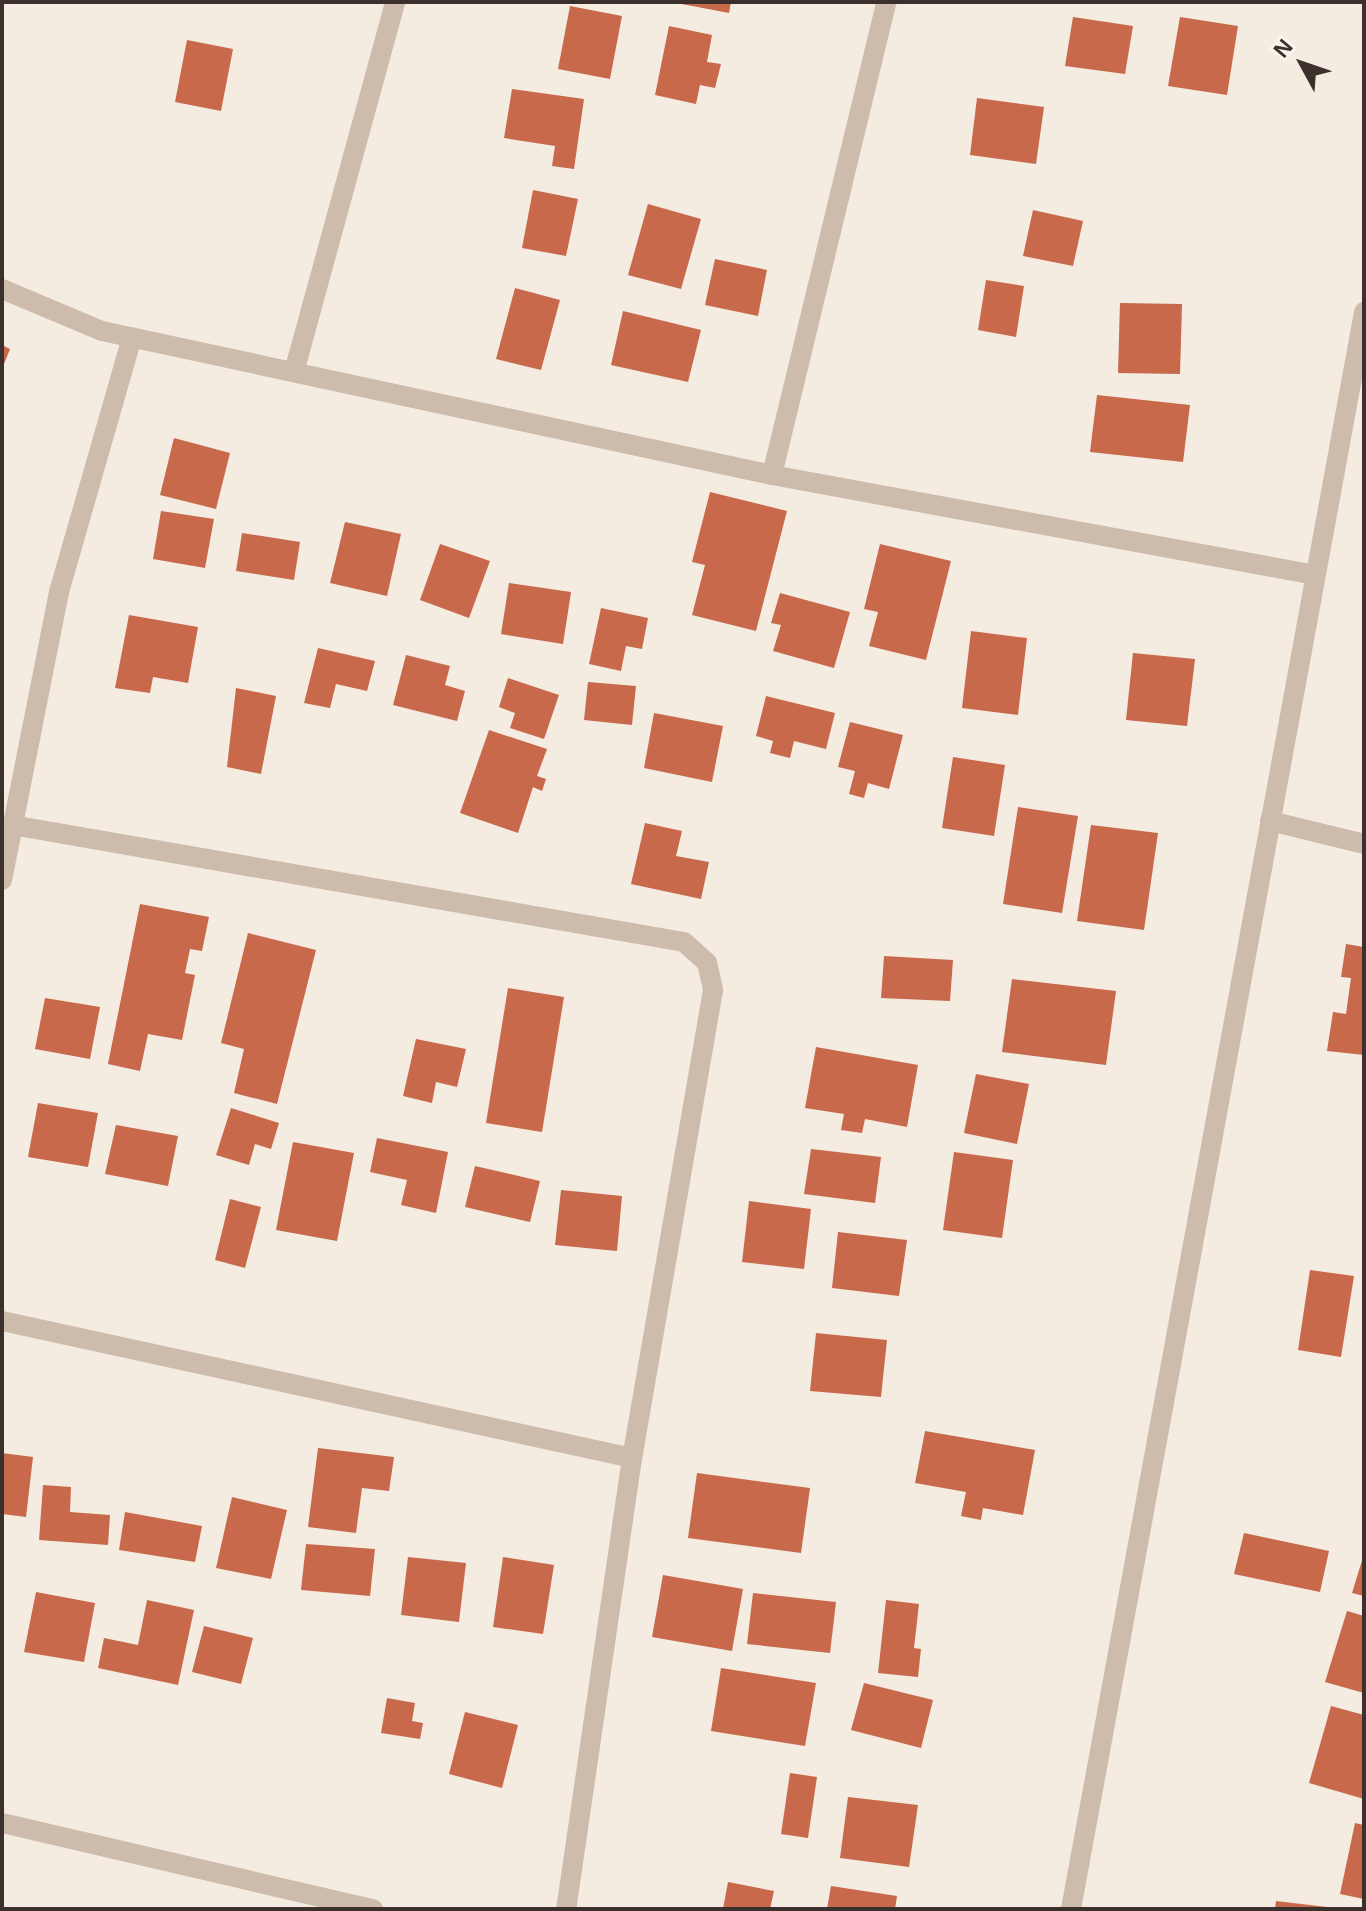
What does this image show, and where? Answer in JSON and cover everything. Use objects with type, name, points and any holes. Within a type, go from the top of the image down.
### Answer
[{"type":"street","points":[[294,372],[395,2]]},
{"type":"street","points":[[772,475],[886,2]]},
{"type":"street","points":[[2,289],[102,331],[772,475],[1315,575]]},
{"type":"street","points":[[1071,1909],[1364,312]]},
{"type":"street","points":[[2,880],[59,592],[132,337]]},
{"type":"street","points":[[1270,821],[1364,844]]},
{"type":"street","points":[[12,825],[684,942],[707,963],[713,990],[632,1458],[566,1909]]},
{"type":"street","points":[[2,1321],[632,1458]]},
{"type":"street","points":[[2,1823],[373,1909]]},
{"type":"building","points":[[671,2],[731,2],[729,13]]},
{"type":"building","points":[[570,6],[622,16],[610,79],[558,69]]},
{"type":"building","points":[[1073,17],[1133,26],[1125,74],[1065,66]]},
{"type":"building","points":[[1180,17],[1238,26],[1227,95],[1168,86]]},
{"type":"building","points":[[669,26],[712,35],[707,62],[721,64],[715,88],[700,85],[696,104],[655,95]]},
{"type":"building","points":[[187,40],[233,49],[221,111],[175,102]]},
{"type":"building","points":[[512,89],[584,99],[574,169],[552,166],[555,146],[504,138]]},
{"type":"building","points":[[977,98],[1044,107],[1036,164],[970,155]]},
{"type":"building","points":[[533,190],[578,199],[566,256],[522,248]]},
{"type":"building","points":[[648,204],[701,219],[681,289],[628,275]]},
{"type":"building","points":[[1033,210],[1083,221],[1073,266],[1023,256]]},
{"type":"building","points":[[715,259],[767,270],[758,316],[705,305]]},
{"type":"building","points":[[986,280],[1024,286],[1016,337],[978,330]]},
{"type":"building","points":[[515,288],[560,300],[541,370],[496,359]]},
{"type":"building","points":[[1120,303],[1182,304],[1180,374],[1118,373]]},
{"type":"building","points":[[623,311],[701,330],[688,382],[611,365]]},
{"type":"building","points":[[2,345],[10,349],[2,369]]},
{"type":"building","points":[[1097,395],[1190,405],[1183,462],[1090,452]]},
{"type":"building","points":[[174,438],[230,453],[216,509],[160,495]]},
{"type":"building","points":[[710,492],[787,511],[756,631],[692,615],[705,565],[692,562]]},
{"type":"building","points":[[161,511],[214,519],[205,568],[153,559]]},
{"type":"building","points":[[345,522],[401,534],[387,596],[330,583]]},
{"type":"building","points":[[242,533],[300,542],[294,580],[236,571]]},
{"type":"building","points":[[440,544],[490,561],[469,618],[420,600]]},
{"type":"building","points":[[880,544],[951,561],[926,660],[869,646],[878,612],[864,609]]},
{"type":"building","points":[[509,583],[571,592],[563,644],[501,634]]},
{"type":"building","points":[[780,593],[850,612],[834,668],[773,651],[781,625],[771,623]]},
{"type":"building","points":[[601,608],[648,618],[642,649],[626,646],[621,671],[589,664]]},
{"type":"building","points":[[129,615],[198,627],[188,683],[153,677],[150,693],[115,688]]},
{"type":"building","points":[[971,631],[1027,638],[1018,715],[962,708]]},
{"type":"building","points":[[318,648],[375,661],[367,691],[336,684],[330,708],[304,703]]},
{"type":"building","points":[[1133,653],[1195,659],[1187,726],[1126,720]]},
{"type":"building","points":[[406,655],[450,666],[445,685],[465,691],[457,721],[393,705]]},
{"type":"building","points":[[508,678],[559,695],[544,739],[510,728],[515,713],[499,707]]},
{"type":"building","points":[[588,682],[636,686],[632,725],[584,720]]},
{"type":"building","points":[[236,688],[276,696],[261,774],[227,767]]},
{"type":"building","points":[[766,696],[835,713],[826,749],[794,741],[790,758],[770,753],[773,741],[756,736]]},
{"type":"building","points":[[654,713],[723,726],[712,782],[644,768]]},
{"type":"building","points":[[850,722],[903,735],[889,789],[868,783],[864,798],[849,794],[855,771],[838,767]]},
{"type":"building","points":[[489,730],[547,749],[537,776],[546,779],[542,791],[533,787],[518,833],[460,813]]},
{"type":"building","points":[[953,757],[1005,765],[994,836],[942,828]]},
{"type":"building","points":[[1018,807],[1078,816],[1062,913],[1003,904]]},
{"type":"building","points":[[645,823],[682,831],[676,856],[709,862],[701,899],[631,884]]},
{"type":"building","points":[[1091,825],[1158,833],[1144,930],[1077,921]]},
{"type":"building","points":[[140,904],[209,917],[202,951],[190,949],[185,973],[195,975],[182,1040],[148,1034],[140,1071],[108,1064]]},
{"type":"building","points":[[248,933],[316,950],[277,1104],[234,1093],[244,1049],[221,1043]]},
{"type":"building","points":[[1346,944],[1364,947],[1364,1055],[1327,1051],[1333,1012],[1346,1014],[1351,978],[1341,977]]},
{"type":"building","points":[[884,956],[953,960],[950,1001],[881,998]]},
{"type":"building","points":[[1012,979],[1116,991],[1106,1065],[1002,1052]]},
{"type":"building","points":[[508,988],[564,997],[542,1132],[486,1123]]},
{"type":"building","points":[[45,998],[100,1007],[90,1059],[35,1049]]},
{"type":"building","points":[[416,1039],[466,1049],[457,1087],[436,1082],[432,1103],[403,1096]]},
{"type":"building","points":[[816,1047],[918,1065],[907,1127],[865,1119],[862,1133],[841,1130],[844,1114],[805,1108]]},
{"type":"building","points":[[976,1074],[1029,1084],[1017,1144],[964,1133]]},
{"type":"building","points":[[38,1103],[98,1113],[88,1167],[28,1157]]},
{"type":"building","points":[[231,1108],[279,1123],[271,1149],[255,1144],[249,1165],[216,1155]]},
{"type":"building","points":[[116,1125],[178,1136],[168,1186],[105,1174]]},
{"type":"building","points":[[377,1138],[448,1152],[436,1213],[401,1205],[407,1180],[370,1172]]},
{"type":"building","points":[[293,1142],[354,1153],[337,1241],[276,1230]]},
{"type":"building","points":[[811,1149],[881,1157],[875,1203],[804,1194]]},
{"type":"building","points":[[954,1152],[1013,1160],[1002,1238],[943,1230]]},
{"type":"building","points":[[475,1166],[540,1181],[530,1222],[465,1207]]},
{"type":"building","points":[[561,1190],[622,1196],[617,1251],[555,1245]]},
{"type":"building","points":[[230,1199],[261,1207],[245,1268],[215,1260]]},
{"type":"building","points":[[749,1201],[811,1209],[804,1269],[742,1262]]},
{"type":"building","points":[[838,1232],[907,1240],[899,1296],[832,1288]]},
{"type":"building","points":[[1310,1270],[1354,1276],[1341,1357],[1298,1350]]},
{"type":"building","points":[[816,1333],[887,1340],[881,1397],[810,1391]]},
{"type":"building","points":[[925,1431],[1035,1450],[1023,1515],[983,1508],[981,1520],[961,1516],[966,1492],[915,1483]]},
{"type":"building","points":[[318,1448],[394,1457],[389,1491],[362,1488],[356,1533],[308,1527]]},
{"type":"building","points":[[2,1453],[33,1457],[26,1517],[2,1514]]},
{"type":"building","points":[[697,1473],[810,1488],[801,1553],[688,1538]]},
{"type":"building","points":[[43,1485],[71,1487],[70,1512],[110,1515],[108,1545],[39,1540]]},
{"type":"building","points":[[232,1497],[287,1510],[271,1579],[216,1568]]},
{"type":"building","points":[[125,1512],[202,1526],[195,1562],[119,1550]]},
{"type":"building","points":[[1244,1533],[1329,1551],[1320,1592],[1234,1574]]},
{"type":"building","points":[[306,1544],[375,1549],[370,1596],[301,1590]]},
{"type":"building","points":[[1364,1554],[1364,1596],[1352,1593]]},
{"type":"building","points":[[408,1557],[466,1563],[459,1622],[401,1615]]},
{"type":"building","points":[[503,1557],[554,1565],[543,1634],[493,1627]]},
{"type":"building","points":[[663,1575],[743,1589],[732,1651],[652,1637]]},
{"type":"building","points":[[36,1592],[95,1603],[84,1662],[24,1652]]},
{"type":"building","points":[[753,1593],[836,1602],[830,1653],[747,1644]]},
{"type":"building","points":[[147,1600],[194,1610],[178,1685],[98,1668],[104,1638],[138,1645]]},
{"type":"building","points":[[886,1600],[919,1604],[914,1648],[921,1649],[918,1677],[878,1673]]},
{"type":"building","points":[[1347,1611],[1364,1616],[1364,1693],[1325,1682]]},
{"type":"building","points":[[204,1626],[253,1638],[241,1684],[192,1672]]},
{"type":"building","points":[[721,1668],[816,1683],[805,1746],[711,1731]]},
{"type":"building","points":[[864,1683],[933,1700],[921,1748],[851,1730]]},
{"type":"building","points":[[387,1698],[415,1703],[412,1721],[423,1723],[420,1739],[381,1733]]},
{"type":"building","points":[[1331,1706],[1364,1715],[1364,1799],[1309,1783]]},
{"type":"building","points":[[465,1712],[518,1725],[502,1788],[449,1774]]},
{"type":"building","points":[[790,1773],[817,1777],[808,1838],[781,1834]]},
{"type":"building","points":[[848,1797],[918,1805],[909,1867],[840,1858]]},
{"type":"building","points":[[1355,1823],[1364,1825],[1364,1899],[1340,1894]]},
{"type":"building","points":[[728,1882],[774,1891],[770,1909],[723,1909]]},
{"type":"building","points":[[831,1886],[897,1896],[895,1909],[827,1909]]},
{"type":"building","points":[[1276,1901],[1327,1907],[1327,1909],[1275,1909]]}]
